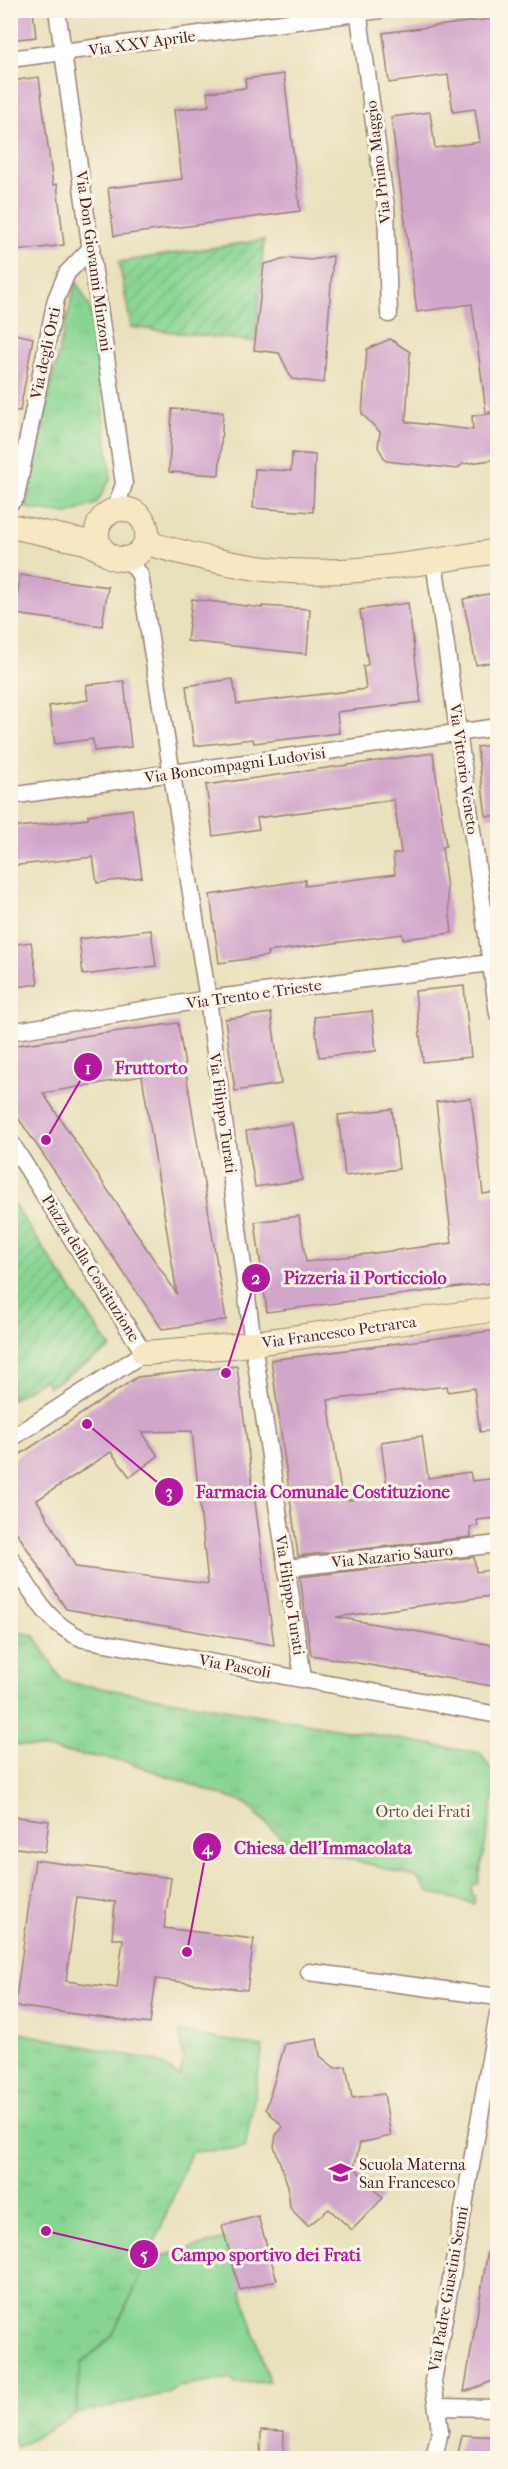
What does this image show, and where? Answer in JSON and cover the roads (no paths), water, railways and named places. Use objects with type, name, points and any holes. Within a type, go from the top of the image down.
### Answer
[{"type":"street","name":"Via Don Giovanni Minzoni","points":[[57,10],[124,484],[109,513]]},
{"type":"street","name":"Via XXV Aprile","points":[[10,59],[380,10]]},
{"type":"street","name":"Via Primo Maggio","points":[[358,12],[386,207],[389,314]]},
{"type":"street","name":"Via degli Orti","points":[[10,503],[16,498],[56,299],[67,273],[92,247]]},
{"type":"street","points":[[129,509],[141,517],[147,529],[146,543],[136,555],[113,555],[86,542],[18,528],[80,525],[109,513],[129,509]]},
{"type":"street","points":[[109,513],[97,531],[97,538],[113,555]]},
{"type":"street","points":[[146,543],[220,562],[276,570],[338,571],[435,561],[498,551]]},
{"type":"street","name":"Via Filippo Turati","points":[[113,555],[133,565],[140,575],[208,999],[253,1343],[303,1678]]},
{"type":"street","name":"Via Vittorio Veneto","points":[[435,561],[494,963],[498,1014]]},
{"type":"street","name":"Via Boncompagni Ludovisi","points":[[10,796],[498,727]]},
{"type":"street","name":"Via Trento e Trieste","points":[[10,1032],[208,999],[494,963]]},
{"type":"street","name":"Piazza della Costituzione","points":[[10,1141],[144,1353],[10,1439]]},
{"type":"street","name":"Via Francesco Petrarca","points":[[144,1353],[253,1343],[498,1309]]},
{"type":"street","name":"Via Nazario Sauro","points":[[286,1568],[498,1544]]},
{"type":"street","name":"Via Pascoli","points":[[10,1557],[52,1621],[65,1631],[83,1639],[498,1715]]},
{"type":"street","points":[[309,1972],[498,1997]]},
{"type":"street","name":"Via Padre Giustini Senni","points":[[434,2458],[440,2431],[433,2381],[498,2014]]},
{"type":"street","points":[[437,2407],[498,2408]]},
{"type":"place","name":"Fruttorto","points":[[46,1140]]},
{"type":"place","name":"Pizzeria il Porticciolo","points":[[226,1373]]},
{"type":"place","name":"Farmacia Comunale Costituzione","points":[[87,1424]]},
{"type":"place","name":"Chiesa dell'Immacolata","points":[[187,1952]]},
{"type":"place","name":"Scuola Materna San Francesco","points":[[341,2173]]},
{"type":"place","name":"Campo sportivo dei Frati","points":[[46,2231]]},
{"type":"park label","name":"Orto dei Frati","points":[[423,1811]]}]
